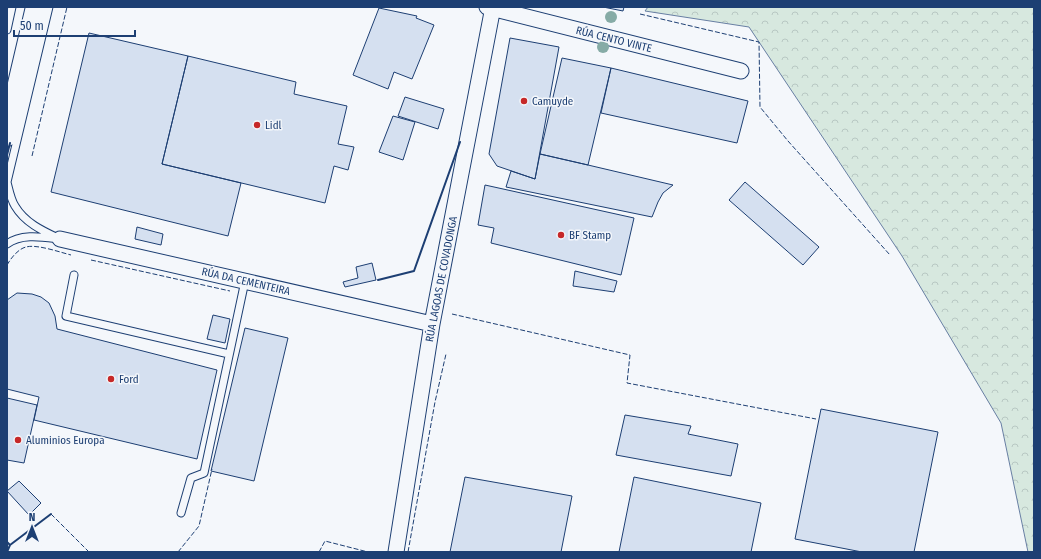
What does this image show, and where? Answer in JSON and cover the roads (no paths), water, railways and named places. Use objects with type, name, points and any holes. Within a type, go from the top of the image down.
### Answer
[{"type":"main road","points":[[7,90],[26,7]]},
{"type":"main road","points":[[7,135],[37,7]]},
{"type":"street","name":"RÚA CENTO VINTE","points":[[491,7],[741,70]]},
{"type":"street","name":"RÚA LAGOAS DE COVADONGA","points":[[396,552],[432,324],[491,7]]},
{"type":"street","name":"RÚA DA CEMENTEIRA","points":[[60,239],[432,324]]},
{"type":"lane","points":[[7,30],[12,7]]},
{"type":"lane","points":[[49,7],[7,182],[14,206],[25,218],[37,227],[60,239]]},
{"type":"lane","points":[[7,244],[13,239],[35,237],[60,239]]},
{"type":"lane","points":[[74,275],[66,316],[229,354]]},
{"type":"lane","points":[[181,513],[191,478],[204,473],[245,281]]},
{"type":"place","name":"Camuyde","points":[[524,101]]},
{"type":"place","name":"Lidl","points":[[257,125]]},
{"type":"place","name":"BF Stamp","points":[[561,235]]},
{"type":"place","name":"Ford","points":[[111,379]]},
{"type":"place","name":"Aluminios Europa","points":[[18,440]]}]
